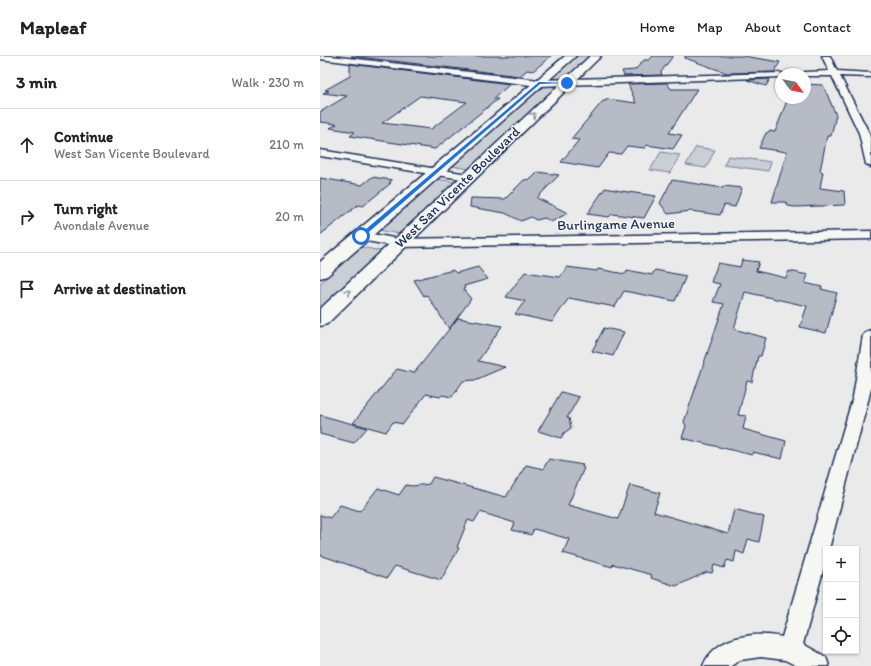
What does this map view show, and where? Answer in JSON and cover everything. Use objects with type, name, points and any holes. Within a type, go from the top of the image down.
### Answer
[{"type":"main road","name":"West San Vicente Boulevard","points":[[320,272],[571,56]]},
{"type":"main road","name":"West San Vicente Boulevard","points":[[320,320],[596,56]]},
{"type":"street","points":[[826,56],[867,134],[871,164]]},
{"type":"street","points":[[320,57],[539,83],[775,75]]},
{"type":"street","points":[[811,74],[835,73],[871,75]]},
{"type":"street","points":[[320,153],[468,177]]},
{"type":"street","name":"Burlingame Avenue","points":[[361,236],[399,243],[871,235]]},
{"type":"street","points":[[790,650],[861,398],[871,335]]},
{"type":"street","points":[[715,666],[726,656],[745,647],[767,645],[790,650],[817,666]]},
{"type":"shaded area","points":[[575,56],[591,56],[566,80],[549,79]]},
{"type":"shaded area","points":[[542,86],[558,86],[469,169],[452,166]]},
{"type":"shaded area","points":[[696,147],[715,150],[706,168],[686,165]]},
{"type":"shaded area","points":[[661,152],[680,155],[670,173],[650,170]]},
{"type":"shaded area","points":[[728,156],[771,162],[768,171],[724,165]]},
{"type":"shaded area","points":[[437,179],[456,182],[400,234],[379,230]]},
{"type":"shaded area","points":[[361,247],[381,251],[320,308],[320,283]]},
{"type":"building","points":[[351,56],[551,56],[533,71],[527,70],[520,76]]},
{"type":"building","points":[[653,56],[673,56],[661,72],[662,75],[624,76],[622,71],[635,70],[644,60],[649,60]]},
{"type":"building","points":[[685,56],[743,56],[780,62],[775,68],[774,72],[727,73],[685,58]]},
{"type":"building","points":[[350,64],[510,84],[493,99],[498,99],[435,149],[350,136],[355,132],[330,128],[337,124],[320,122],[320,112],[347,96],[323,93],[329,91],[325,90],[350,76]],"holes":[[[420,96],[467,102],[431,129],[382,123]]]},
{"type":"building","points":[[770,79],[766,86],[747,80]]},
{"type":"building","points":[[667,83],[671,89],[697,89],[669,133],[682,135],[673,149],[647,145],[645,148],[627,146],[621,154],[609,153],[598,168],[561,162],[579,140],[571,139],[603,101],[606,101],[607,99],[636,103],[628,84]]},
{"type":"building","points":[[811,84],[823,85],[836,115],[831,136],[827,136],[820,171],[823,172],[820,188],[844,191],[845,205],[795,207],[788,206],[786,202],[772,202],[787,152],[759,148],[766,133],[770,131],[775,132],[786,104],[811,104]]},
{"type":"building","points":[[538,172],[559,175],[537,198],[568,213],[551,222],[545,218],[536,220],[531,217],[521,221],[505,213],[470,207],[471,198],[505,199],[524,180],[531,179]]},
{"type":"building","points":[[372,177],[392,180],[389,183],[391,183],[363,206],[358,205],[320,235],[320,178],[362,185]]},
{"type":"building","points":[[672,180],[723,188],[724,186],[742,188],[735,207],[724,205],[720,215],[691,211],[668,214],[660,203]]},
{"type":"building","points":[[605,188],[656,196],[644,218],[612,214],[609,217],[587,214]]},
{"type":"building","points":[[742,260],[759,262],[756,271],[786,278],[789,271],[808,275],[805,283],[822,287],[821,289],[837,293],[826,333],[800,327],[807,306],[745,292],[734,329],[766,338],[761,356],[758,356],[752,382],[747,381],[738,415],[746,416],[743,429],[786,441],[782,459],[753,452],[752,455],[682,438],[686,426],[684,422],[724,304],[713,302],[720,284],[711,282],[718,263],[740,267]]},
{"type":"building","points":[[478,267],[488,279],[464,286],[465,288],[463,289],[471,299],[449,329],[427,295],[424,296],[414,280],[453,270],[456,273]]},
{"type":"building","points":[[567,267],[597,271],[598,269],[625,274],[627,270],[652,275],[655,270],[686,276],[675,301],[624,291],[615,307],[569,298],[552,322],[515,314],[525,301],[506,297],[525,272],[560,277]]},
{"type":"building","points":[[458,318],[502,326],[478,361],[505,367],[475,380],[463,381],[452,397],[442,395],[440,397],[426,394],[403,424],[393,422],[386,432],[353,423],[397,369],[414,373]]},
{"type":"building","points":[[604,328],[624,332],[613,356],[592,351]]},
{"type":"building","points":[[561,392],[579,397],[567,418],[569,418],[571,428],[564,433],[561,438],[538,431]]},
{"type":"building","points":[[320,415],[367,428],[354,443],[320,434]]},
{"type":"building","points":[[549,459],[583,465],[582,467],[584,468],[568,505],[618,519],[630,485],[660,493],[654,512],[728,534],[734,509],[764,517],[759,542],[748,539],[744,554],[736,551],[734,562],[727,560],[724,568],[714,565],[712,573],[707,572],[676,586],[651,578],[652,575],[613,564],[612,567],[563,553],[569,539],[534,529],[531,535],[512,530],[515,523],[480,512],[474,522],[468,520],[457,547],[459,548],[441,580],[395,566],[387,578],[320,555],[320,515],[330,518],[340,505],[360,511],[378,488],[399,495],[406,485],[412,486],[429,484],[433,477],[506,497],[526,465],[543,469]]},
{"type":"route","points":[[361,236],[539,83],[567,83]]}]
